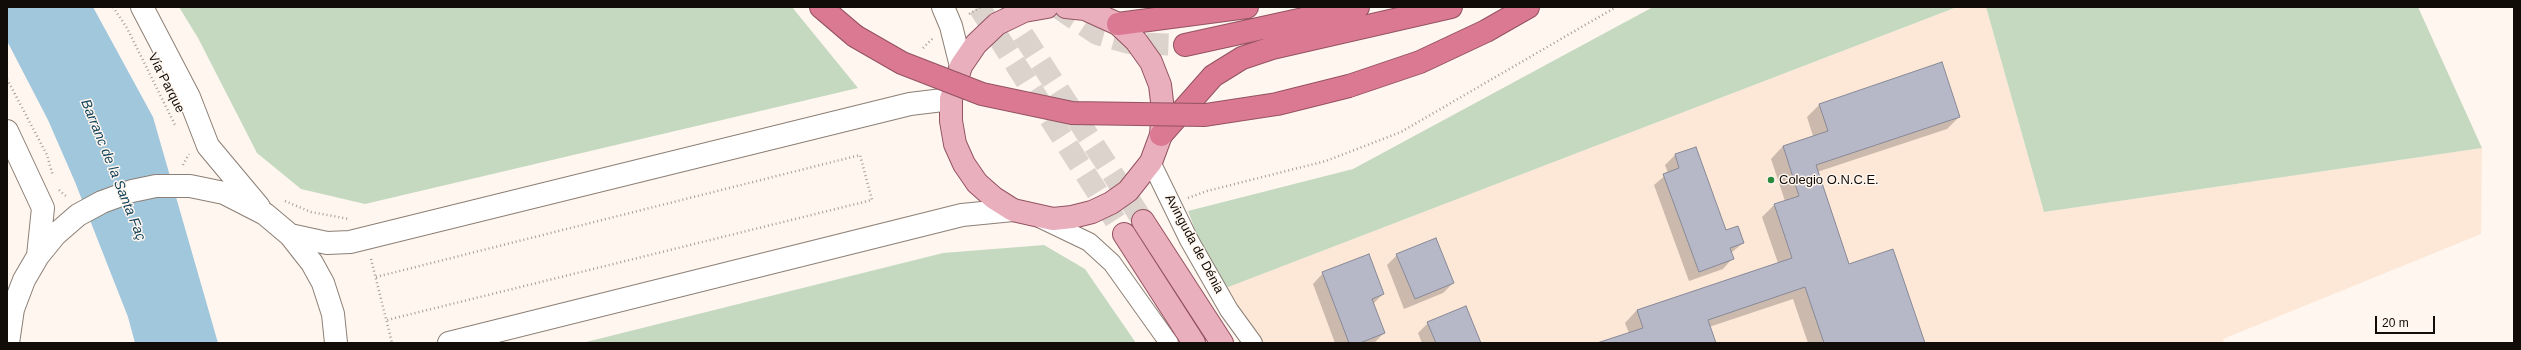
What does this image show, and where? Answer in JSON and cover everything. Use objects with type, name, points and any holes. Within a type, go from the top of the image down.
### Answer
[{"type":"highway","points":[[821,7],[855,36],[902,63],[982,94],[1072,113],[1205,115],[1277,104],[1349,86],[1420,62],[1486,31],[1528,7]]},
{"type":"highway","points":[[1118,24],[1247,7]]},
{"type":"highway","points":[[1185,45],[1358,7]]},
{"type":"highway","points":[[1161,135],[1213,76],[1242,58],[1272,48],[1451,7]]},
{"type":"main road","points":[[142,7],[189,97],[199,150],[272,206],[290,235],[312,263],[323,283],[334,314],[336,343]]},
{"type":"main road","points":[[1047,7],[1024,11],[998,24],[976,44],[961,66],[951,98],[951,121],[955,144],[964,164],[983,188],[994,198],[1014,210],[1034,216],[1053,219],[1072,217],[1092,212],[1111,203],[1128,191],[1151,162],[1161,135],[1163,110],[1160,85],[1153,67],[1136,41],[1118,24],[1078,8]]},
{"type":"main road","points":[[947,17],[961,66]]},
{"type":"main road","points":[[290,235],[327,242],[350,242],[910,104],[951,98]]},
{"type":"main road","points":[[7,132],[43,208],[38,256]]},
{"type":"main road","points":[[8,343],[13,309],[24,280],[38,256],[55,235],[78,215],[102,202],[132,191],[185,178],[224,194],[272,206]]},
{"type":"main road","points":[[449,343],[962,215],[1014,210]]},
{"type":"main road","name":"Avinguda de Dénia","points":[[1143,221],[1222,343]]},
{"type":"main road","points":[[1124,234],[1194,343]]},
{"type":"street","name":"Avinguda de Dénia","points":[[1151,162],[1200,259],[1229,310],[1253,343]]},
{"type":"street","points":[[1034,216],[1089,242],[1112,263],[1169,343]]},
{"type":"path","name":"Vía Parque","points":[[112,7],[127,28],[176,127]]},
{"type":"path","points":[[920,51],[947,17],[981,7]]},
{"type":"path","points":[[1173,204],[1206,191],[1326,161],[1401,132],[1616,7]]},
{"type":"path","points":[[7,79],[47,155],[55,182]]},
{"type":"path","points":[[185,178],[199,150],[186,147]]},
{"type":"path","points":[[376,276],[860,156],[872,200],[387,320]]},
{"type":"path","points":[[57,189],[71,200]]},
{"type":"path","points":[[272,206],[361,222],[392,343]]},
{"type":"shaded area","name":"Colegio O.N.C.E.","points":[[1957,7],[1986,7],[2044,212],[2482,148],[2481,234],[2223,339],[2224,343],[1244,343],[1218,291]]},
{"type":"green space","points":[[179,7],[792,7],[858,88],[365,204],[301,189],[257,153],[198,38]]},
{"type":"green space","points":[[1653,7],[1957,7],[1218,291],[1188,211],[1353,169]]},
{"type":"green space","points":[[1986,7],[2418,7],[2482,148],[2044,212]]},
{"type":"green space","points":[[1044,245],[1085,269],[1136,343],[582,343],[943,253]]},
{"type":"water","name":"Barranc de la Santa Faç","points":[[7,7],[93,7],[153,117],[218,343],[135,343],[128,317],[75,182],[48,120],[7,41]]},
{"type":"building","points":[[1942,62],[1960,117],[1816,165],[1849,264],[1893,249],[1925,343],[1824,343],[1805,287],[1708,320],[1716,343],[1597,343],[1643,328],[1637,310],[1792,258],[1774,204],[1799,196],[1783,146],[1828,131],[1819,104]]},
{"type":"building","points":[[1696,147],[1726,230],[1738,226],[1744,243],[1730,248],[1734,259],[1699,272],[1663,174],[1679,168],[1675,154]]},
{"type":"building","points":[[1436,238],[1454,283],[1415,299],[1396,254]]},
{"type":"building","points":[[1369,254],[1384,294],[1372,299],[1385,333],[1360,343],[1349,343],[1322,272]]},
{"type":"building","points":[[1466,306],[1481,343],[1436,343],[1427,322]]},
{"type":"tunnel","points":[[979,7],[1124,234]]},
{"type":"tunnel","points":[[1005,7],[1143,221]]},
{"type":"tunnel","points":[[1057,7],[1097,34],[1129,43],[1185,45]]},
{"type":"place","name":"Colegio O.N.C.E.","points":[[1771,180]]}]
